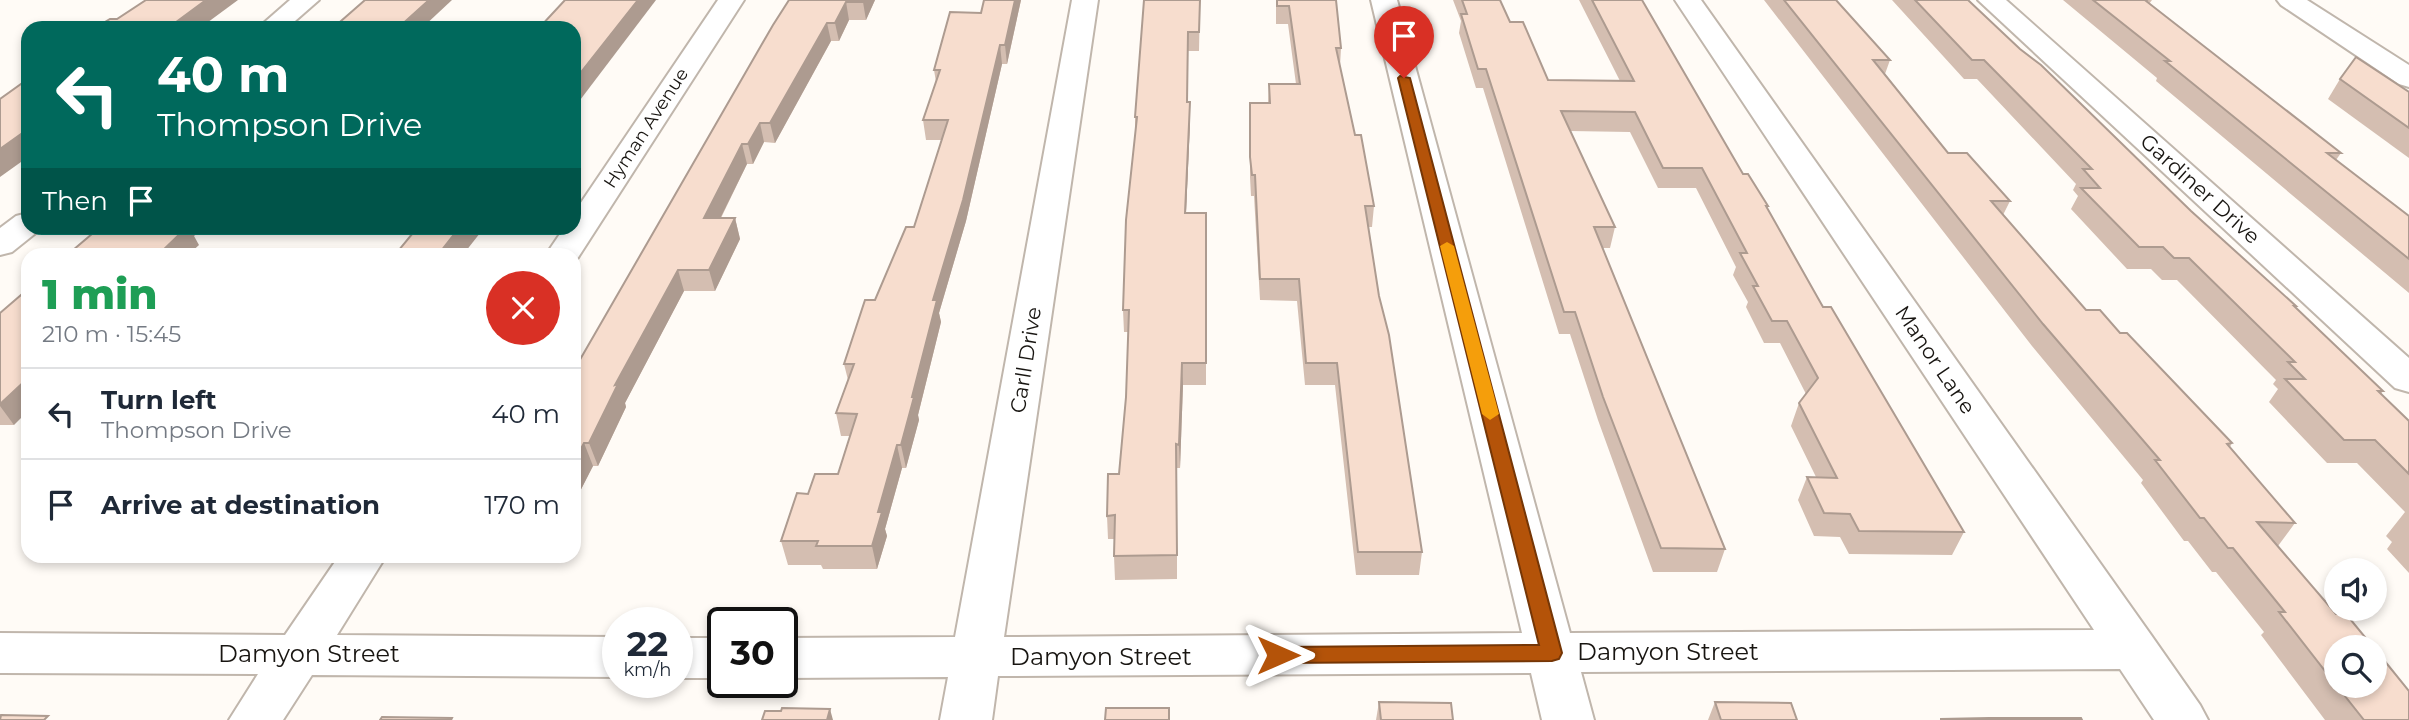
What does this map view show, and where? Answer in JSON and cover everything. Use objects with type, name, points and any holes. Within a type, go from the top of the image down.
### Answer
[{"type":"street","points":[[280,21],[306,0]]},
{"type":"street","name":"Hyman Avenue","points":[[581,227],[731,0]]},
{"type":"street","name":"Carll Drive","points":[[967,720],[1085,0]]},
{"type":"street","points":[[1384,0],[1569,720]]},
{"type":"street","name":"Manor Lane","points":[[1688,0],[2182,720]]},
{"type":"street","name":"Gardiner Drive","points":[[1991,0],[2409,379]]},
{"type":"street","points":[[2290,0],[2409,78]]},
{"type":"street","points":[[0,245],[21,228]]},
{"type":"street","points":[[255,720],[359,563]]},
{"type":"street","name":"Damyon Street","points":[[798,658],[2134,649]]},
{"type":"street","name":"Damyon Street","points":[[0,653],[602,657]]},
{"type":"building","points":[[146,0],[206,0],[178,21],[107,21],[117,19]]},
{"type":"building","points":[[365,0],[429,0],[406,21],[341,21]]},
{"type":"building","points":[[565,0],[638,0],[581,72],[581,21],[546,21]]},
{"type":"building","points":[[789,0],[864,0],[846,2],[835,23],[827,23],[770,123],[760,123],[748,144],[742,144],[704,218],[735,218],[709,270],[678,270],[615,385],[618,384],[589,443],[584,443],[581,449],[581,358]]},
{"type":"building","points":[[984,0],[1015,0],[1005,45],[1000,45],[963,200],[933,300],[937,300],[914,397],[878,512],[882,512],[872,546],[816,546],[818,541],[781,541],[797,493],[808,494],[815,474],[838,474],[857,414],[836,413],[854,364],[844,364],[865,300],[875,300],[906,227],[914,227],[948,120],[923,120],[940,70],[934,70],[950,12],[981,13]]},
{"type":"building","points":[[1144,0],[1200,0],[1199,32],[1188,32],[1187,102],[1190,102],[1185,213],[1206,213],[1206,363],[1182,363],[1179,445],[1176,444],[1177,555],[1114,556],[1115,515],[1107,516],[1108,474],[1119,474],[1126,397],[1129,310],[1123,310],[1126,220],[1137,117]]},
{"type":"building","points":[[1277,0],[1336,0],[1341,48],[1336,48],[1355,135],[1361,135],[1374,206],[1365,206],[1379,296],[1389,335],[1422,552],[1358,552],[1337,363],[1306,363],[1299,279],[1260,279],[1255,175],[1252,175],[1250,157],[1250,103],[1270,103],[1269,84],[1300,84],[1289,6],[1277,6]]},
{"type":"building","points":[[1462,0],[1500,0],[1510,22],[1523,22],[1548,80],[1634,81],[1592,0],[1642,0],[1743,174],[1748,174],[1768,206],[1823,307],[1831,307],[1964,532],[1859,531],[1850,514],[1824,513],[1807,477],[1837,478],[1799,403],[1818,378],[1787,321],[1772,321],[1753,286],[1758,286],[1740,253],[1747,253],[1702,168],[1663,168],[1635,112],[1561,111],[1615,227],[1594,227],[1725,549],[1661,548],[1603,397],[1575,312],[1564,312],[1486,69],[1478,69],[1461,14],[1467,14]]},
{"type":"building","points":[[1784,0],[1836,0],[1890,60],[1873,60],[1948,153],[1967,153],[2010,201],[1991,201],[2086,310],[2100,310],[2120,333],[2127,333],[2232,443],[2227,444],[2295,523],[2257,522],[2324,600],[2324,621],[2352,621],[2363,635],[2324,635],[2324,670],[2279,612],[2285,612],[2233,548],[2228,548],[2204,518],[2200,518],[2155,460],[2160,460],[2043,324]]},
{"type":"building","points":[[1915,0],[1968,0],[2041,65],[2191,211],[2296,306],[2383,391],[2378,391],[2409,421],[2409,474],[2375,440],[2344,440],[2285,379],[2305,379],[2288,362],[2295,362],[2189,258],[2174,258],[2163,247],[2139,247],[2081,188],[2100,188],[2083,169],[2092,169],[1984,60],[1972,60]]},
{"type":"building","points":[[2093,0],[2147,0],[2341,153],[2327,153],[2409,216],[2409,259],[2165,61],[2170,61]]},
{"type":"building","points":[[2356,57],[2409,92],[2409,128],[2340,79]]},
{"type":"building","points":[[21,84],[21,134],[0,149],[0,99]]},
{"type":"building","points":[[91,235],[179,235],[165,248],[75,248]]},
{"type":"building","points":[[411,235],[454,235],[443,248],[401,248]]},
{"type":"building","points":[[21,295],[21,384],[0,404],[0,313]]},
{"type":"building","points":[[2387,664],[2409,691],[2409,720],[2364,720],[2347,698],[2387,698]]},
{"type":"building","points":[[1379,702],[1451,703],[1453,720],[1381,720]]},
{"type":"building","points":[[1715,702],[1791,703],[1797,720],[1721,720]]},
{"type":"building","points":[[782,708],[830,709],[827,720],[762,720],[765,711],[781,711]]},
{"type":"building","points":[[1106,708],[1169,708],[1169,720],[1105,720]]},
{"type":"building","points":[[1,715],[48,716],[44,720],[0,720]]},
{"type":"building","points":[[382,717],[452,718],[380,720]]},
{"type":"building","points":[[2081,718],[2082,720],[1941,720]]},
{"type":"slow traffic","points":[[1447,246],[1490,414]]},
{"type":"route","points":[[1278,655],[1552,653],[1404,78]]}]
